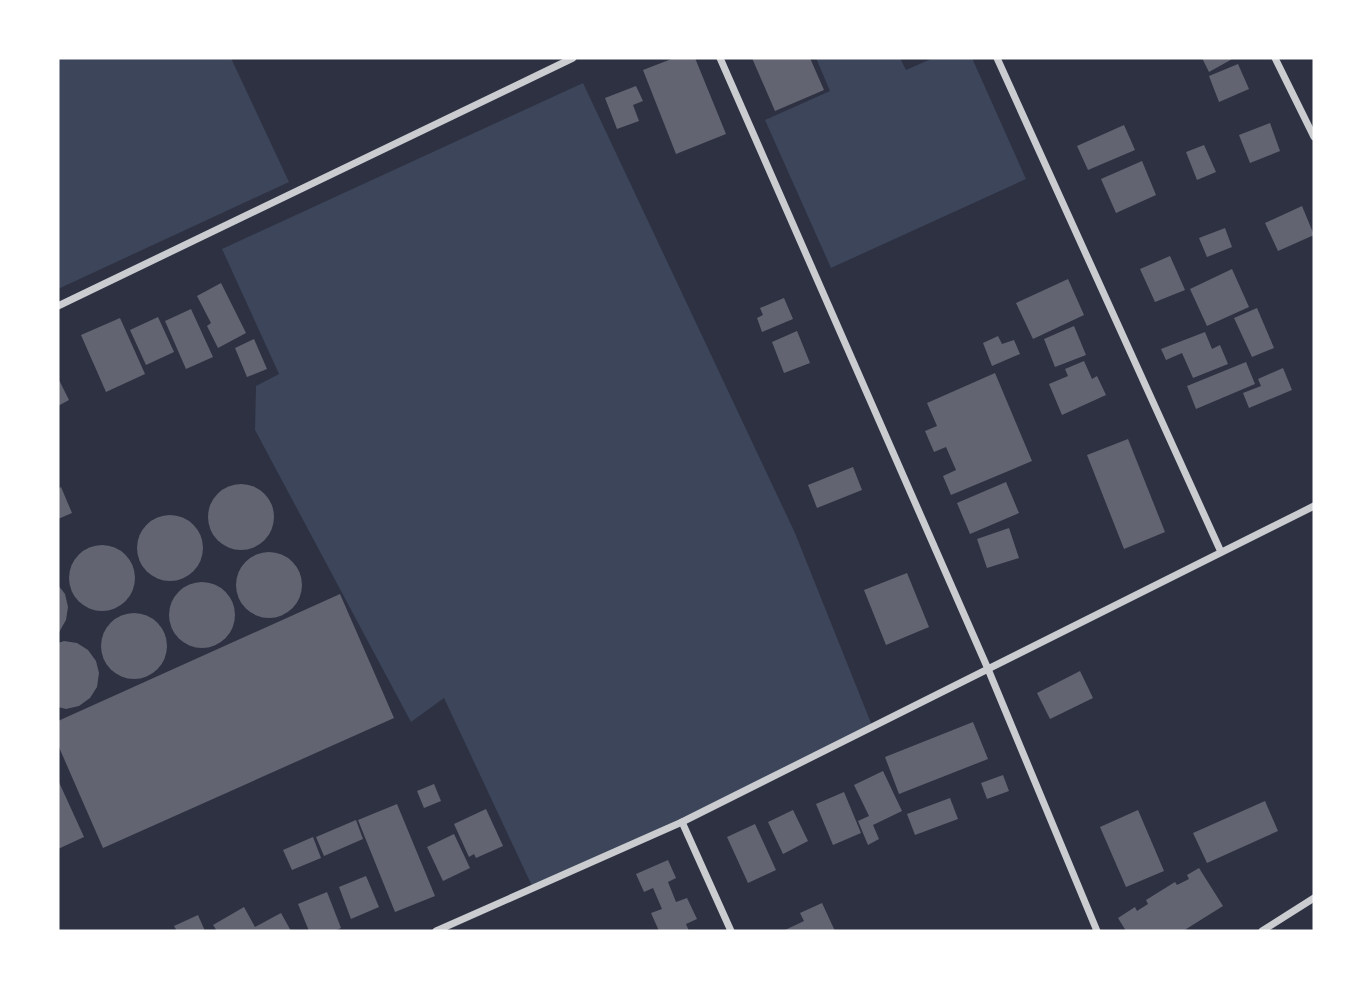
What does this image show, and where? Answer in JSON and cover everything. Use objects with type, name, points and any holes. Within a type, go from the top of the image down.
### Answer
[{"type":"street","points":[[58,306],[573,58]]},
{"type":"street","points":[[720,58],[988,669],[1097,931]]},
{"type":"street","points":[[996,58],[1221,552]]},
{"type":"street","points":[[1275,58],[1314,137]]},
{"type":"street","points":[[436,931],[682,822],[1314,506]]},
{"type":"street","points":[[682,822],[731,931]]},
{"type":"street","points":[[1262,931],[1314,898]]},
{"type":"shaded area","points":[[58,58],[231,58],[289,182],[58,289]]},
{"type":"shaded area","points":[[816,58],[900,58],[906,70],[933,58],[972,58],[1026,179],[831,268],[765,120],[830,91]]},
{"type":"shaded area","points":[[583,83],[795,533],[873,728],[533,888],[444,698],[411,722],[255,430],[256,386],[279,374],[222,249]]},
{"type":"building","points":[[674,58],[695,58],[726,134],[676,154],[643,70]]},
{"type":"building","points":[[752,58],[810,58],[824,90],[775,111]]},
{"type":"building","points":[[1202,58],[1234,58],[1209,72]]},
{"type":"building","points":[[1238,64],[1249,89],[1219,102],[1209,76]]},
{"type":"building","points":[[636,86],[643,101],[633,105],[639,121],[617,129],[605,98]]},
{"type":"building","points":[[1270,123],[1280,151],[1250,163],[1239,135]]},
{"type":"building","points":[[1124,125],[1135,150],[1088,170],[1077,146]]},
{"type":"building","points":[[1204,145],[1216,172],[1197,180],[1186,152]]},
{"type":"building","points":[[1142,161],[1156,195],[1116,213],[1101,179]]},
{"type":"building","points":[[1302,206],[1314,235],[1278,251],[1265,223]]},
{"type":"building","points":[[1225,228],[1232,247],[1207,257],[1199,238]]},
{"type":"building","points":[[1170,256],[1185,290],[1155,302],[1140,269]]},
{"type":"building","points":[[1232,269],[1249,307],[1207,326],[1190,289]]},
{"type":"building","points":[[1068,279],[1084,315],[1033,339],[1016,303]]},
{"type":"building","points":[[221,283],[246,333],[218,348],[207,326],[211,323],[197,296]]},
{"type":"building","points":[[784,298],[793,319],[762,332],[757,318],[763,315],[760,308]]},
{"type":"building","points":[[1257,308],[1274,348],[1252,357],[1234,318]]},
{"type":"building","points":[[191,309],[213,357],[186,369],[165,321]]},
{"type":"building","points":[[158,317],[174,352],[146,365],[130,330]]},
{"type":"building","points":[[120,318],[145,374],[106,392],[81,335]]},
{"type":"building","points":[[1074,326],[1086,355],[1055,367],[1044,339]]},
{"type":"building","points":[[797,331],[810,363],[784,373],[772,342]]},
{"type":"building","points":[[1205,332],[1212,349],[1220,345],[1228,364],[1193,378],[1182,353],[1166,360],[1161,349]]},
{"type":"building","points":[[998,336],[1002,344],[1014,340],[1020,354],[992,366],[983,343]]},
{"type":"building","points":[[254,339],[267,369],[247,377],[235,348]]},
{"type":"building","points":[[1084,361],[1092,379],[1097,376],[1106,395],[1062,415],[1049,384],[1068,376],[1065,369]]},
{"type":"building","points":[[1246,362],[1255,384],[1196,409],[1187,386]]},
{"type":"building","points":[[1283,368],[1292,390],[1249,408],[1243,393],[1261,386],[1258,379]]},
{"type":"building","points":[[995,373],[1032,461],[951,495],[943,476],[956,470],[946,447],[934,452],[925,431],[937,426],[927,403]]},
{"type":"building","points":[[58,378],[69,400],[58,406]]},
{"type":"building","points":[[1128,439],[1165,532],[1124,549],[1087,455]]},
{"type":"building","points":[[853,467],[862,490],[817,508],[808,485]]},
{"type":"building","points":[[1006,482],[1019,513],[970,534],[957,503]]},
{"type":"building","points":[[247,484],[265,493],[272,504],[272,530],[265,541],[254,548],[235,550],[217,541],[210,530],[208,511],[217,493],[228,486]]},
{"type":"building","points":[[61,487],[72,513],[58,519],[58,489]]},
{"type":"building","points":[[164,515],[176,515],[188,520],[198,530],[203,548],[201,561],[188,576],[176,581],[164,581],[152,576],[142,566],[137,554],[137,542],[142,530],[152,520]]},
{"type":"building","points":[[1009,528],[1019,558],[987,568],[977,539]]},
{"type":"building","points":[[108,545],[126,554],[133,565],[133,591],[126,602],[115,609],[96,611],[78,602],[71,591],[69,572],[78,554],[89,547]]},
{"type":"building","points":[[263,552],[275,552],[287,557],[297,567],[302,585],[300,598],[287,613],[275,618],[263,618],[251,613],[241,603],[236,591],[236,579],[241,567],[251,557]]},
{"type":"building","points":[[907,573],[929,627],[886,645],[864,590]]},
{"type":"building","points":[[208,582],[226,591],[233,602],[233,628],[226,639],[215,646],[196,648],[178,639],[171,628],[169,609],[178,591],[189,584]]},
{"type":"building","points":[[58,585],[65,594],[68,607],[66,620],[58,634]]},
{"type":"building","points":[[340,594],[394,718],[103,848],[58,745],[58,721]]},
{"type":"building","points":[[128,613],[140,613],[152,618],[162,628],[167,646],[165,659],[152,674],[140,679],[128,679],[116,674],[106,664],[101,652],[101,640],[106,628],[116,618]]},
{"type":"building","points":[[58,643],[77,643],[88,650],[96,661],[99,673],[97,687],[90,698],[79,706],[66,709],[58,707]]},
{"type":"building","points":[[1080,671],[1093,698],[1050,719],[1037,693]]},
{"type":"building","points":[[973,722],[988,759],[899,794],[885,757]]},
{"type":"building","points":[[883,771],[902,811],[873,825],[879,839],[868,845],[858,821],[869,816],[854,785]]},
{"type":"building","points":[[1003,775],[1009,791],[987,799],[981,783]]},
{"type":"building","points":[[58,780],[84,837],[58,849]]},
{"type":"building","points":[[434,784],[441,801],[424,808],[417,791]]},
{"type":"building","points":[[844,792],[861,833],[833,845],[816,804]]},
{"type":"building","points":[[950,798],[958,819],[915,835],[907,814]]},
{"type":"building","points":[[1265,801],[1278,831],[1207,863],[1193,833]]},
{"type":"building","points":[[397,804],[435,896],[395,912],[358,820]]},
{"type":"building","points":[[486,809],[503,846],[476,858],[474,854],[469,857],[454,824]]},
{"type":"building","points":[[793,810],[808,841],[783,854],[768,822]]},
{"type":"building","points":[[1138,810],[1164,871],[1126,887],[1100,827]]},
{"type":"building","points":[[356,820],[363,839],[324,856],[316,837]]},
{"type":"building","points":[[755,824],[776,870],[748,883],[727,837]]},
{"type":"building","points":[[454,834],[470,868],[443,881],[427,847]]},
{"type":"building","points":[[313,837],[321,858],[292,870],[283,850]]},
{"type":"building","points":[[668,860],[676,878],[668,882],[676,902],[687,898],[697,919],[686,924],[689,931],[659,931],[651,913],[662,909],[653,888],[644,892],[636,874]]},
{"type":"building","points":[[1199,868],[1223,906],[1183,931],[1126,931],[1118,918],[1135,907],[1137,911],[1148,904],[1146,900],[1175,882],[1177,885],[1189,879],[1187,875]]},
{"type":"building","points":[[366,876],[379,907],[351,919],[339,887]]},
{"type":"building","points":[[327,892],[341,928],[334,931],[309,931],[298,904]]},
{"type":"building","points":[[822,903],[835,931],[783,931],[804,921],[800,913]]},
{"type":"building","points":[[244,907],[255,927],[281,913],[291,931],[217,931],[213,925]]},
{"type":"building","points":[[198,915],[205,931],[177,931],[174,926]]}]
